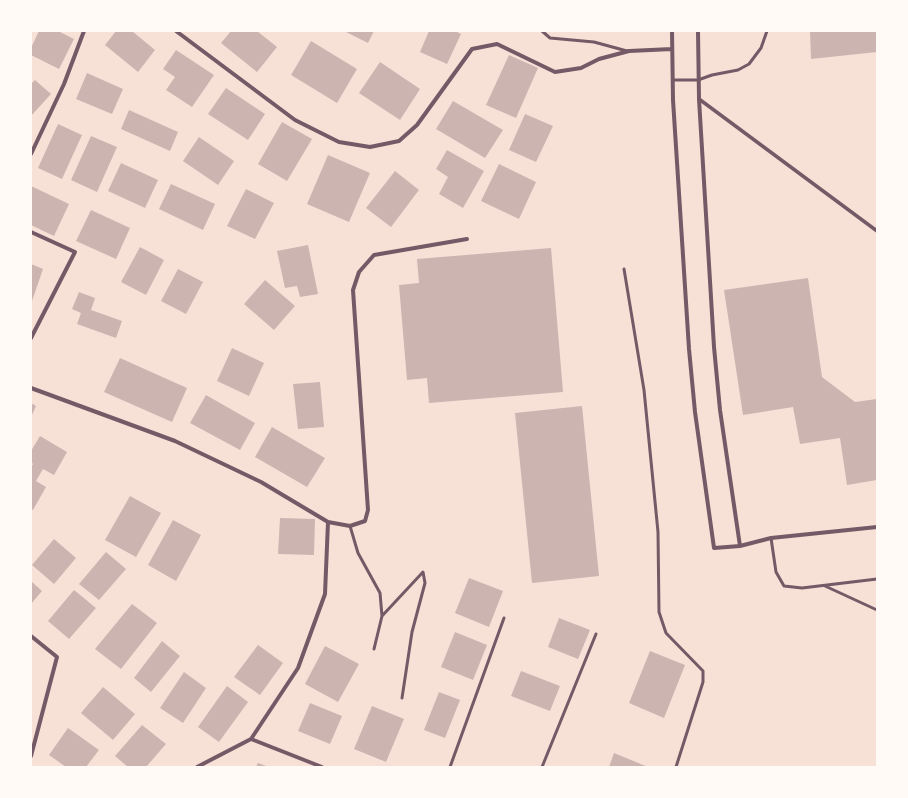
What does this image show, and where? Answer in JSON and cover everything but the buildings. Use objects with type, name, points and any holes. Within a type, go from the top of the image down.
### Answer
[{"type":"street","points":[[31,154],[64,84],[84,31]]},
{"type":"street","points":[[176,31],[295,120],[339,142],[370,147],[399,141],[418,125],[472,49],[497,44],[555,72],[581,68],[599,60],[629,51],[672,49]]},
{"type":"street","points":[[672,31],[673,80],[689,349],[695,412],[714,548],[740,546],[771,538],[877,527]]},
{"type":"street","points":[[698,31],[698,99],[716,363],[720,410],[740,546]]},
{"type":"street","points":[[698,99],[877,231]]},
{"type":"street","points":[[31,232],[75,252],[31,338]]},
{"type":"street","points":[[31,388],[175,442],[261,482],[328,522],[350,526],[365,521],[368,510],[353,290],[359,272],[374,255],[467,239]]},
{"type":"street","points":[[196,767],[251,739],[298,668],[325,594],[328,522]]},
{"type":"street","points":[[31,636],[57,657],[31,756]]},
{"type":"street","points":[[251,739],[322,767]]},
{"type":"lane","points":[[542,31],[550,38],[594,42],[629,51]]},
{"type":"lane","points":[[673,80],[698,80],[712,75],[738,70],[749,64],[761,48],[767,31]]},
{"type":"lane","points":[[624,269],[646,406],[658,532],[659,612],[666,633],[703,671],[703,682],[676,767]]},
{"type":"lane","points":[[350,526],[358,553],[380,593],[382,616],[374,649]]},
{"type":"lane","points":[[771,538],[776,572],[784,586],[802,588],[877,579]]},
{"type":"lane","points":[[382,616],[423,572],[425,583],[412,632],[402,698]]},
{"type":"lane","points":[[823,585],[877,610]]},
{"type":"lane","points":[[450,767],[504,618]]},
{"type":"lane","points":[[542,767],[596,634]]}]
